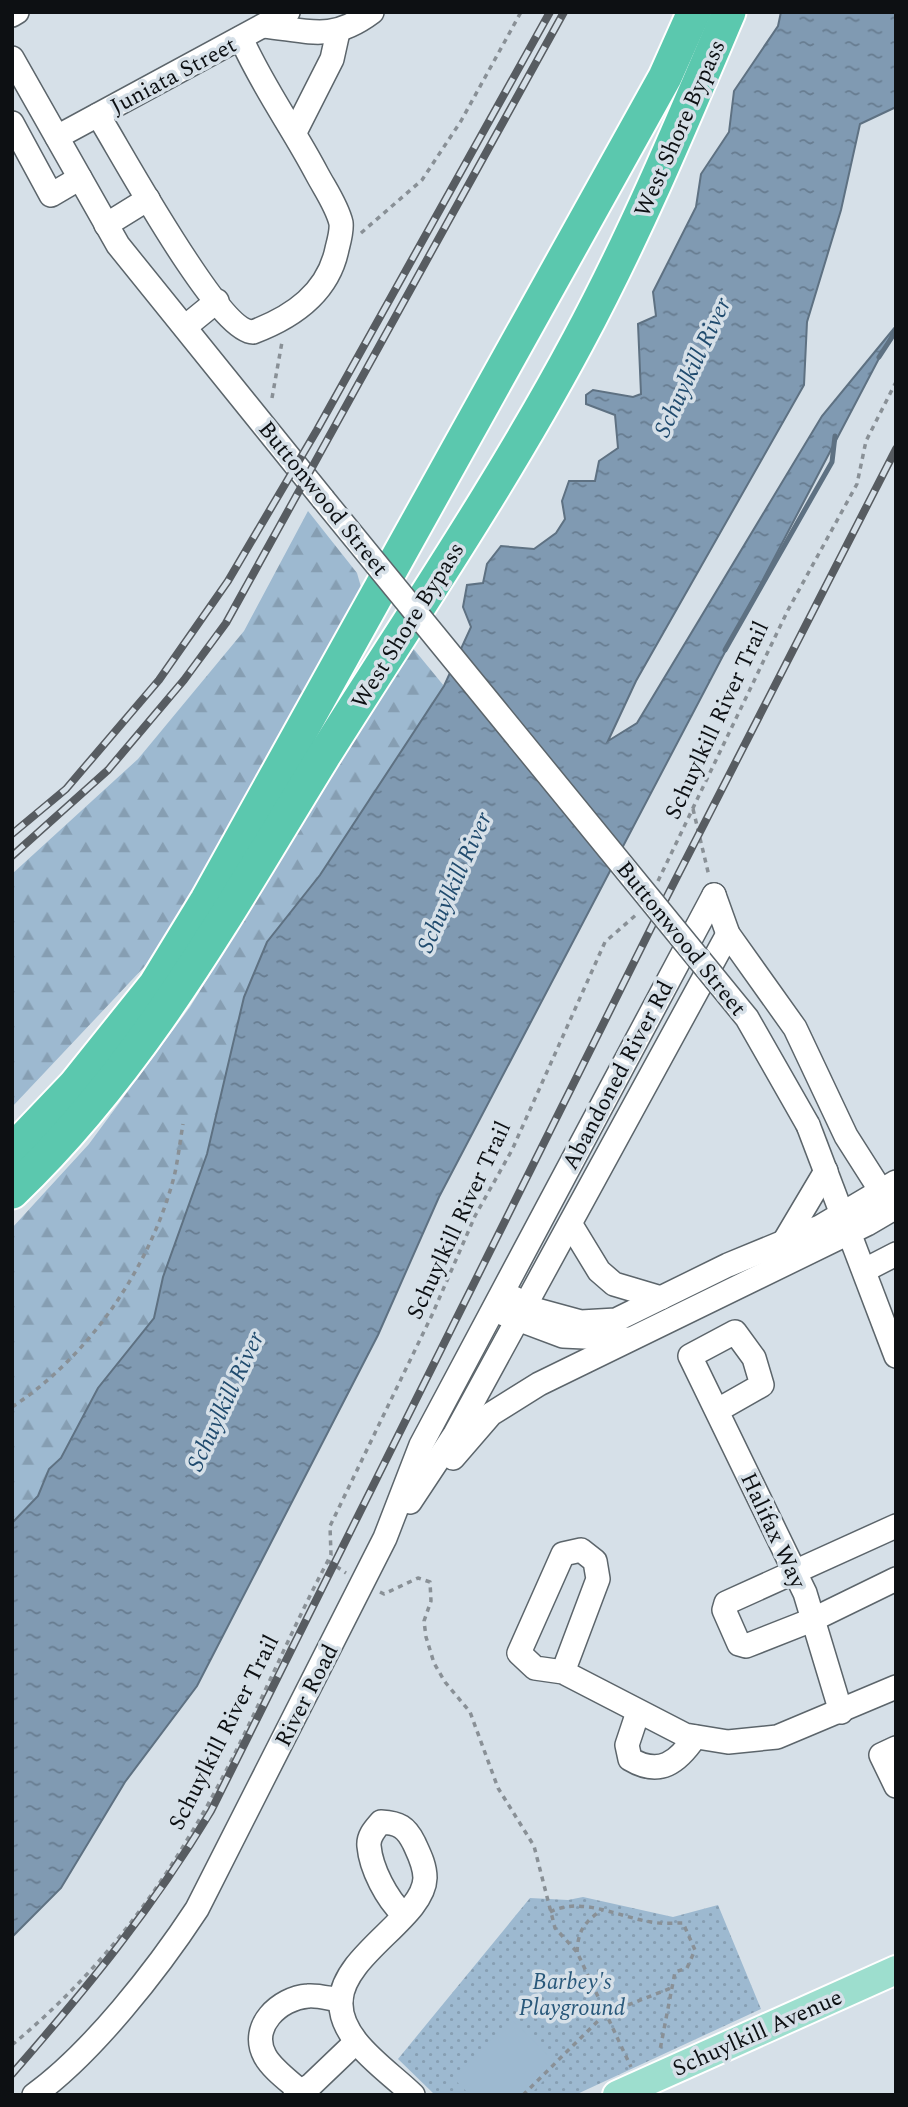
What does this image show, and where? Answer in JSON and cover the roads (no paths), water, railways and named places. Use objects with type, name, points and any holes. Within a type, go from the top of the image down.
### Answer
[{"type":"highway","name":"West Shore Bypass","points":[[12,1192],[27,1158],[74,1086],[155,985],[207,900],[665,77],[694,12]]},
{"type":"highway","name":"West Shore Bypass","points":[[27,1158],[108,1090],[171,1005],[486,498],[577,343],[632,234],[729,12]]},
{"type":"highway","points":[[12,1206],[27,1158]]},
{"type":"main road","name":"Schuylkill Avenue","points":[[633,2092],[666,2073],[896,1970]]},
{"type":"street","points":[[12,15],[17,12]]},
{"type":"street","name":"Juniata Street","points":[[57,137],[288,12]]},
{"type":"street","points":[[264,26],[338,32],[372,12]]},
{"type":"street","points":[[295,132],[332,60],[338,32]]},
{"type":"street","points":[[98,115],[177,248],[236,326],[247,332],[286,317],[318,292],[327,281],[336,256],[341,224],[295,132],[253,65],[241,38]]},
{"type":"street","name":"Buttonwood Street","points":[[12,58],[106,225],[324,499],[747,1018],[808,1125],[896,1356]]},
{"type":"street","points":[[12,124],[51,194],[80,178]]},
{"type":"street","points":[[106,225],[148,200]]},
{"type":"street","points":[[185,327],[217,301]]},
{"type":"street","name":"Abandoned River Rd","points":[[386,1538],[455,1434],[728,934],[714,895],[497,1300]]},
{"type":"street","points":[[386,1538],[491,1414],[539,1384],[629,1339],[793,1248],[846,1223],[891,1193],[846,1136],[794,1028],[728,934]]},
{"type":"street","points":[[793,1248],[826,1171]]},
{"type":"street","points":[[571,1225],[599,1271],[614,1284],[661,1298]]},
{"type":"street","points":[[523,1312],[599,1323],[616,1320],[661,1298],[793,1248],[863,1266],[896,1254]]},
{"type":"street","points":[[497,1300],[577,1339],[629,1339]]},
{"type":"street","name":"River Road","points":[[34,2095],[67,2071],[162,1958],[197,1909],[386,1538],[421,1445],[497,1300]]},
{"type":"street","name":"Halifax Way","points":[[718,1410],[762,1385],[754,1358],[735,1332],[690,1356],[794,1572],[841,1712]]},
{"type":"street","points":[[896,1526],[726,1603],[724,1610],[739,1644],[746,1646],[812,1620],[896,1579]]},
{"type":"street","points":[[563,1672],[598,1578],[595,1561],[580,1550],[563,1554],[519,1653],[535,1668],[563,1672],[638,1712],[695,1737],[744,1743],[777,1737],[896,1687]]},
{"type":"street","points":[[638,1712],[628,1745],[630,1759],[640,1765],[669,1766],[682,1756],[695,1737]]},
{"type":"street","points":[[896,1748],[881,1755],[896,1786]]},
{"type":"street","points":[[403,1914],[357,1965],[345,1985],[341,2000],[347,2026],[356,2042],[414,2095]]},
{"type":"street","points":[[341,2000],[309,1996],[291,2000],[275,2009],[262,2025],[260,2045],[266,2059],[298,2093],[356,2042]]},
{"type":"street","name":"River Road","points":[[57,2095],[67,2071]]},
{"type":"water","name":"Schuylkill River","points":[[781,12],[896,12],[896,107],[860,124],[841,210],[807,322],[804,385],[636,681],[608,741],[637,723],[822,416],[896,326],[439,1197],[378,1335],[197,1686],[125,1782],[61,1888],[12,1937],[12,1523],[38,1496],[49,1469],[61,1458],[98,1388],[154,1318],[163,1277],[207,1154],[244,997],[267,942],[320,875],[444,686],[471,627],[463,607],[467,585],[483,583],[487,564],[501,546],[534,549],[556,533],[565,519],[562,501],[569,481],[595,481],[599,461],[618,448],[615,415],[586,404],[586,395],[593,390],[633,397],[641,394],[638,324],[656,316],[653,292],[696,207],[701,174],[729,132],[734,91],[778,26]]},
{"type":"waterway","points":[[879,357],[896,331]]},
{"type":"waterway","points":[[725,650],[832,462],[835,436]]},
{"type":"railway","points":[[12,834],[66,789],[159,680],[228,581],[317,430],[550,12]]},
{"type":"railway","points":[[12,856],[108,770],[184,680],[226,623],[564,12]]},
{"type":"railway","points":[[12,2074],[118,1947],[166,1881],[211,1811],[659,912],[896,449]]},
{"type":"park label","name":"Barbey's Playground","points":[[572,1994]]}]
